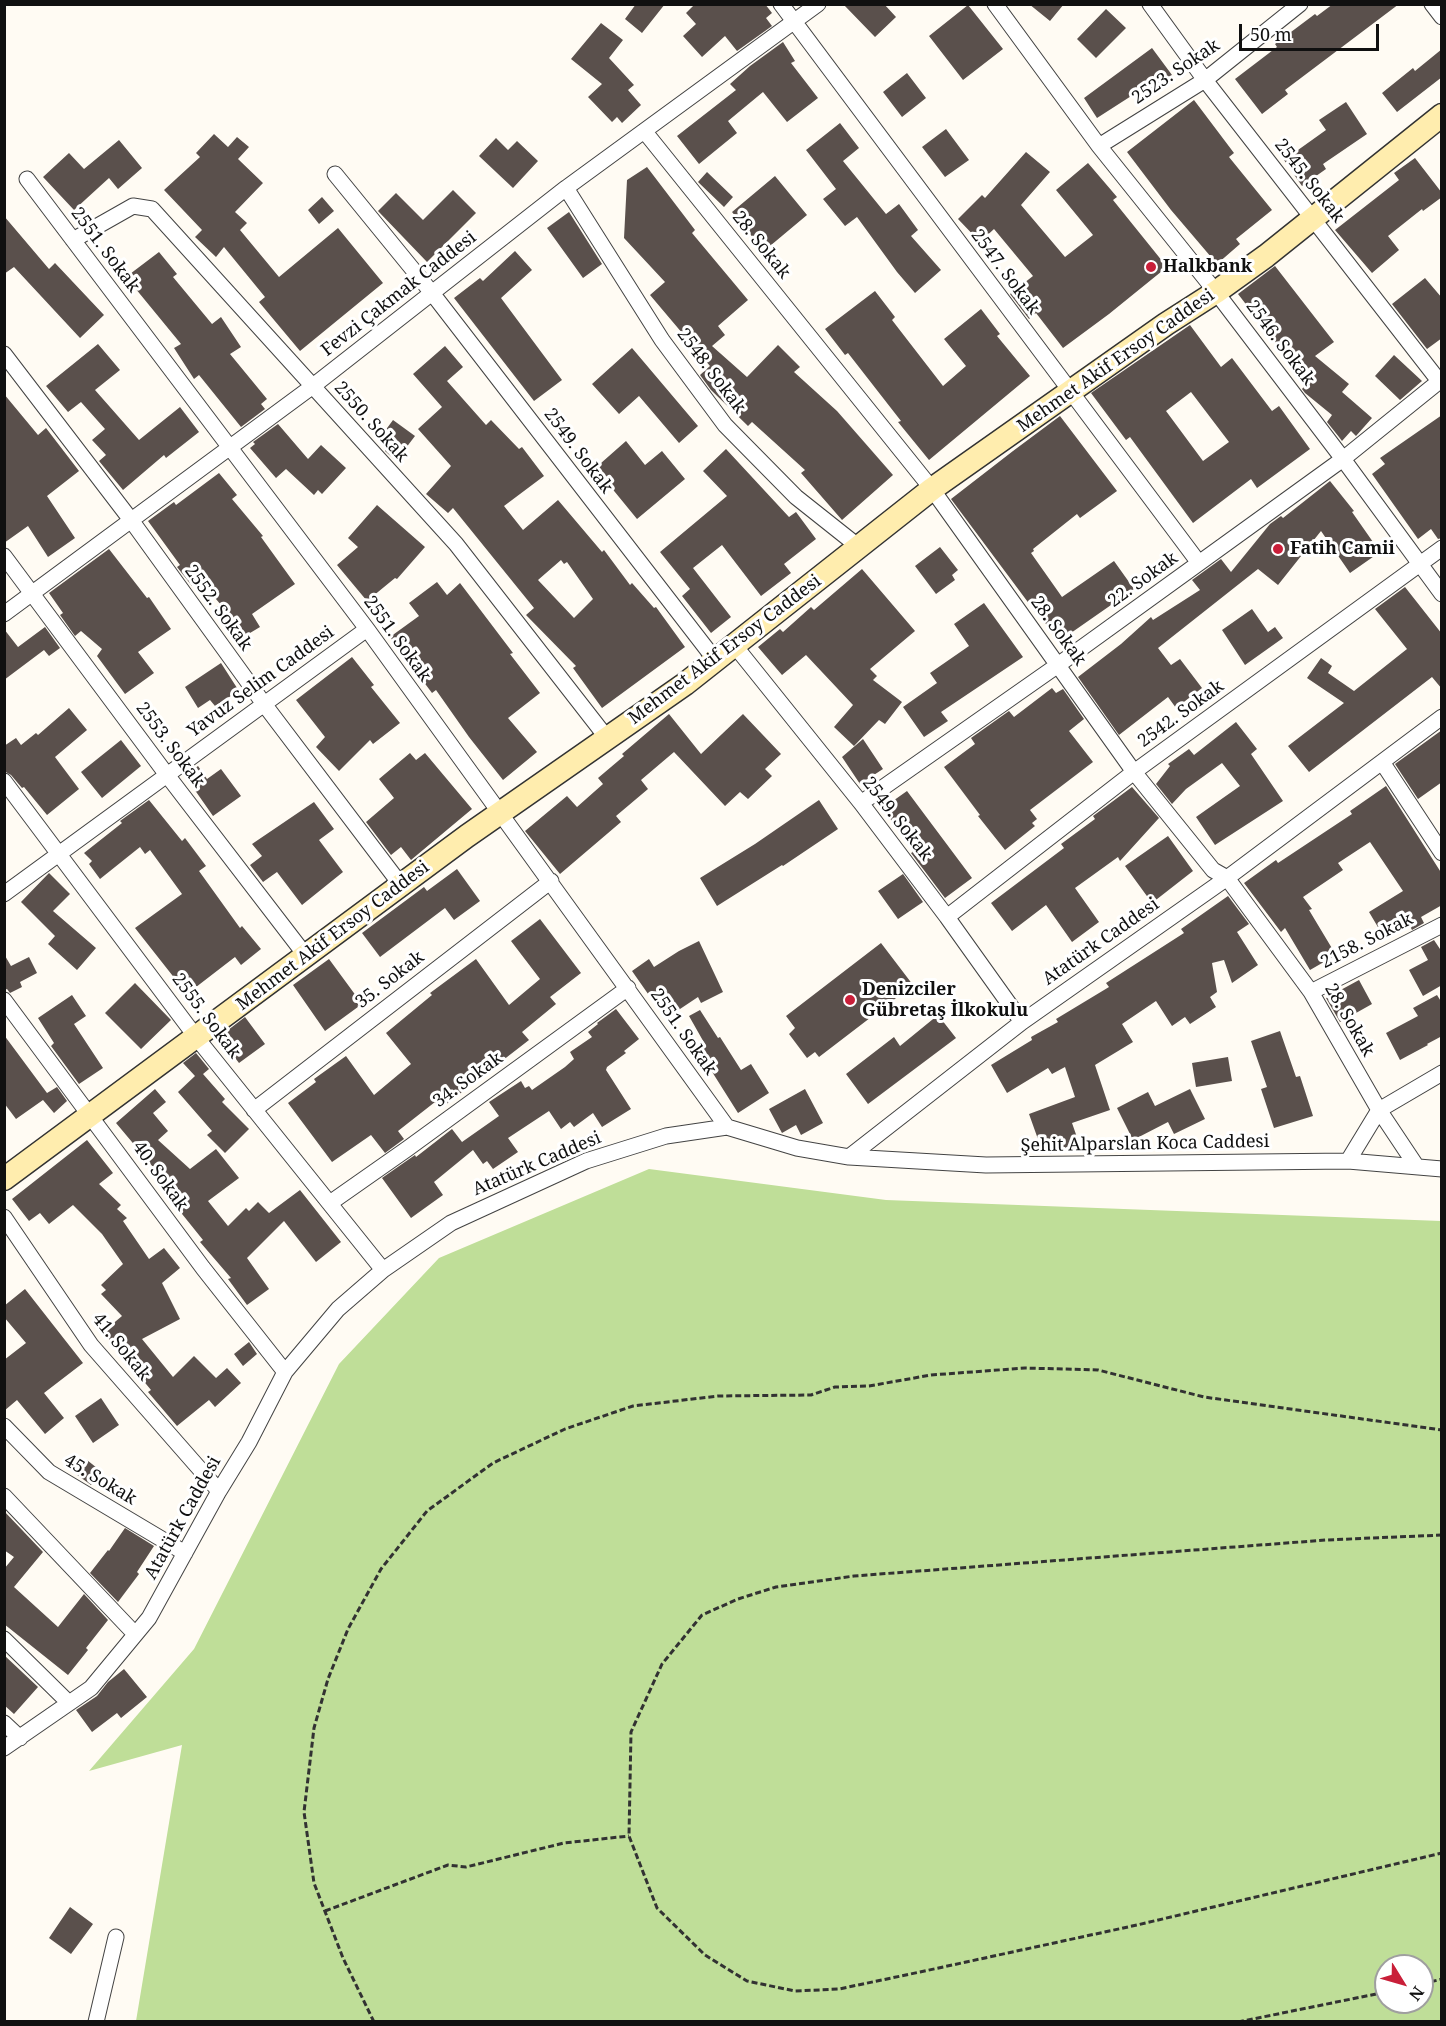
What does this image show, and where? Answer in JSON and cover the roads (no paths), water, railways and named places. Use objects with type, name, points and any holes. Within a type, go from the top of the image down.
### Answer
[{"type":"street","name":"2547. Sokak","points":[[781,4],[1199,563]]},
{"type":"street","name":"Fevzi Çakmak Caddesi","points":[[4,614],[313,386],[566,188],[818,4]]},
{"type":"street","name":"2546. Sokak","points":[[994,4],[1099,146],[1216,292],[1343,459],[1442,594]]},
{"type":"street","name":"2545. Sokak","points":[[1150,4],[1205,80],[1440,380]]},
{"type":"street","name":"2523. Sokak","points":[[1099,146],[1205,80],[1300,4]]},
{"type":"street","points":[[1432,4],[1442,17]]},
{"type":"street","name":"Mehmet Akif Ersoy Caddesi","points":[[4,1179],[401,885],[716,661],[932,489],[1166,324],[1216,292],[1314,219],[1442,115]]},
{"type":"street","name":"28. Sokak","points":[[645,132],[932,489],[1134,772],[1213,870],[1227,878],[1311,992],[1379,1110],[1417,1167]]},
{"type":"street","name":"2549. Sokak","points":[[334,174],[432,293],[716,661]]},
{"type":"street","name":"2551. Sokak","points":[[27,179],[367,629],[728,1127]]},
{"type":"street","name":"2548. Sokak","points":[[566,188],[662,340],[725,425],[796,497],[859,547]]},
{"type":"street","name":"2550. Sokak","points":[[73,240],[133,206],[152,208],[456,544],[607,738]]},
{"type":"street","name":"2552. Sokak","points":[[4,354],[131,520],[264,704],[401,885]]},
{"type":"street","name":"22. Sokak","points":[[861,803],[1058,665],[1343,459],[1440,380]]},
{"type":"street","name":"2542. Sokak","points":[[947,917],[1134,772],[1442,548]]},
{"type":"street","name":"2553. Sokak","points":[[4,556],[167,775],[306,956]]},
{"type":"street","name":"Yavuz Selim Caddesi","points":[[4,894],[367,629]]},
{"type":"street","name":"2549. Sokak","points":[[735,646],[861,803],[1022,1022]]},
{"type":"street","name":"Atatürk Caddesi","points":[[4,1748],[91,1688],[149,1618],[219,1491],[249,1442],[285,1372],[338,1309],[383,1270],[451,1222],[586,1161],[666,1136],[728,1127],[797,1148],[849,1157],[1022,1022],[1227,878],[1442,717]]},
{"type":"street","points":[[1382,762],[1442,854]]},
{"type":"street","name":"2555. Sokak","points":[[4,781],[196,1037],[383,1270]]},
{"type":"street","name":"35. Sokak","points":[[254,1110],[550,881]]},
{"type":"street","name":"2158. Sokak","points":[[1311,992],[1442,925]]},
{"type":"street","name":"34. Sokak","points":[[330,1203],[628,988]]},
{"type":"street","name":"40. Sokak","points":[[4,1000],[203,1268],[285,1372]]},
{"type":"street","points":[[1348,1161],[1379,1110],[1442,1073]]},
{"type":"street","name":"Şehit Alparslan Koca Caddesi","points":[[849,1157],[986,1165],[1348,1161],[1442,1170]]},
{"type":"street","name":"41. Sokak","points":[[4,1217],[91,1345],[219,1491]]},
{"type":"street","name":"45. Sokak","points":[[4,1426],[49,1472],[185,1554]]},
{"type":"street","points":[[4,1496],[135,1634]]},
{"type":"street","points":[[4,1639],[69,1703]]},
{"type":"street","points":[[4,1723],[20,1738]]},
{"type":"street","points":[[96,2022],[116,1937]]},
{"type":"place","name":"Halkbank","points":[[1151,267]]},
{"type":"place","name":"Fatih Camii","points":[[1278,549]]},
{"type":"place","name":"Denizciler Gübretaş İlkokulu","points":[[850,1000]]}]
